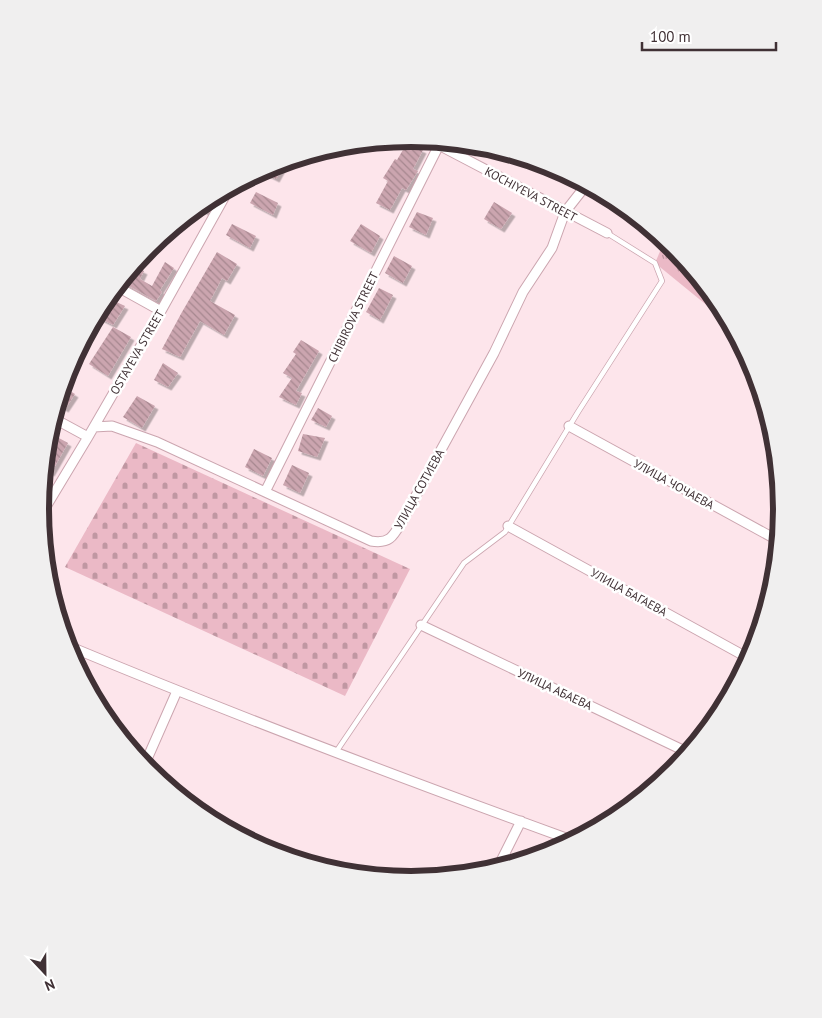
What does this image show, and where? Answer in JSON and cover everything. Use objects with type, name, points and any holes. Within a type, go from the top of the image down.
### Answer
[{"type":"street","name":"CHIBIROVA STREET","points":[[265,492],[437,148]]},
{"type":"street","name":"KOCHIYEVA STREET","points":[[452,149],[606,233]]},
{"type":"street","name":"УЛИЦА СОТИЕВА","points":[[94,427],[112,426],[132,432],[371,541],[382,543],[393,537],[494,353],[523,292],[552,248],[565,212],[582,190]]},
{"type":"street","name":"OSTAYEVA STREET","points":[[49,500],[161,311],[221,201]]},
{"type":"street","points":[[123,290],[161,311]]},
{"type":"street","points":[[60,422],[88,437]]},
{"type":"street","name":"УЛИЦА ЧОЧАЕВА","points":[[569,426],[772,537]]},
{"type":"street","name":"УЛИЦА БАГАЕВА","points":[[508,526],[743,655]]},
{"type":"street","name":"УЛИЦА АБАЕВА","points":[[421,625],[682,749]]},
{"type":"street","points":[[77,649],[335,753],[564,837]]},
{"type":"street","points":[[148,757],[177,691]]},
{"type":"street","points":[[501,860],[521,821]]},
{"type":"lane","points":[[335,753],[464,563],[505,532],[569,426],[662,281],[655,264],[606,233]]},
{"type":"green space","points":[[662,248],[698,288],[714,311],[655,263]]},
{"type":"green space","points":[[136,443],[410,569],[345,696],[65,567]]},
{"type":"building","points":[[404,147],[417,147],[423,150],[413,169],[418,171],[406,190],[402,188],[390,210],[376,203],[388,181],[383,178],[395,159],[397,160]]},
{"type":"building","points":[[280,171],[276,179],[269,175]]},
{"type":"building","points":[[256,192],[278,203],[273,215],[250,203]]},
{"type":"building","points":[[494,202],[512,213],[501,229],[484,219]]},
{"type":"building","points":[[417,212],[433,218],[426,235],[409,227]]},
{"type":"building","points":[[232,224],[256,236],[250,248],[226,235]]},
{"type":"building","points":[[361,224],[380,236],[371,253],[350,241]]},
{"type":"building","points":[[217,252],[237,264],[227,281],[222,278],[210,301],[235,315],[224,335],[200,321],[180,357],[162,349],[182,312]]},
{"type":"building","points":[[394,256],[412,266],[403,283],[385,273]]},
{"type":"building","points":[[165,262],[174,268],[160,290],[162,292],[156,301],[127,285],[140,269],[144,271],[140,279],[152,286]]},
{"type":"building","points":[[379,288],[393,295],[380,320],[366,312]]},
{"type":"building","points":[[115,301],[125,306],[113,325],[102,320]]},
{"type":"building","points":[[113,327],[131,337],[108,376],[89,364]]},
{"type":"building","points":[[301,340],[319,351],[296,391],[302,393],[296,405],[279,397],[292,378],[283,373],[296,354],[293,352]]},
{"type":"building","points":[[163,363],[178,373],[168,387],[154,380]]},
{"type":"building","points":[[69,390],[75,394],[65,409],[63,408]]},
{"type":"building","points":[[137,396],[155,406],[142,428],[123,417]]},
{"type":"building","points":[[318,408],[332,416],[326,427],[311,420]]},
{"type":"building","points":[[303,434],[325,438],[317,457],[298,451]]},
{"type":"building","points":[[56,437],[68,443],[51,473]]},
{"type":"building","points":[[254,449],[272,458],[263,476],[245,467]]},
{"type":"building","points":[[292,465],[309,473],[300,493],[283,485]]}]
